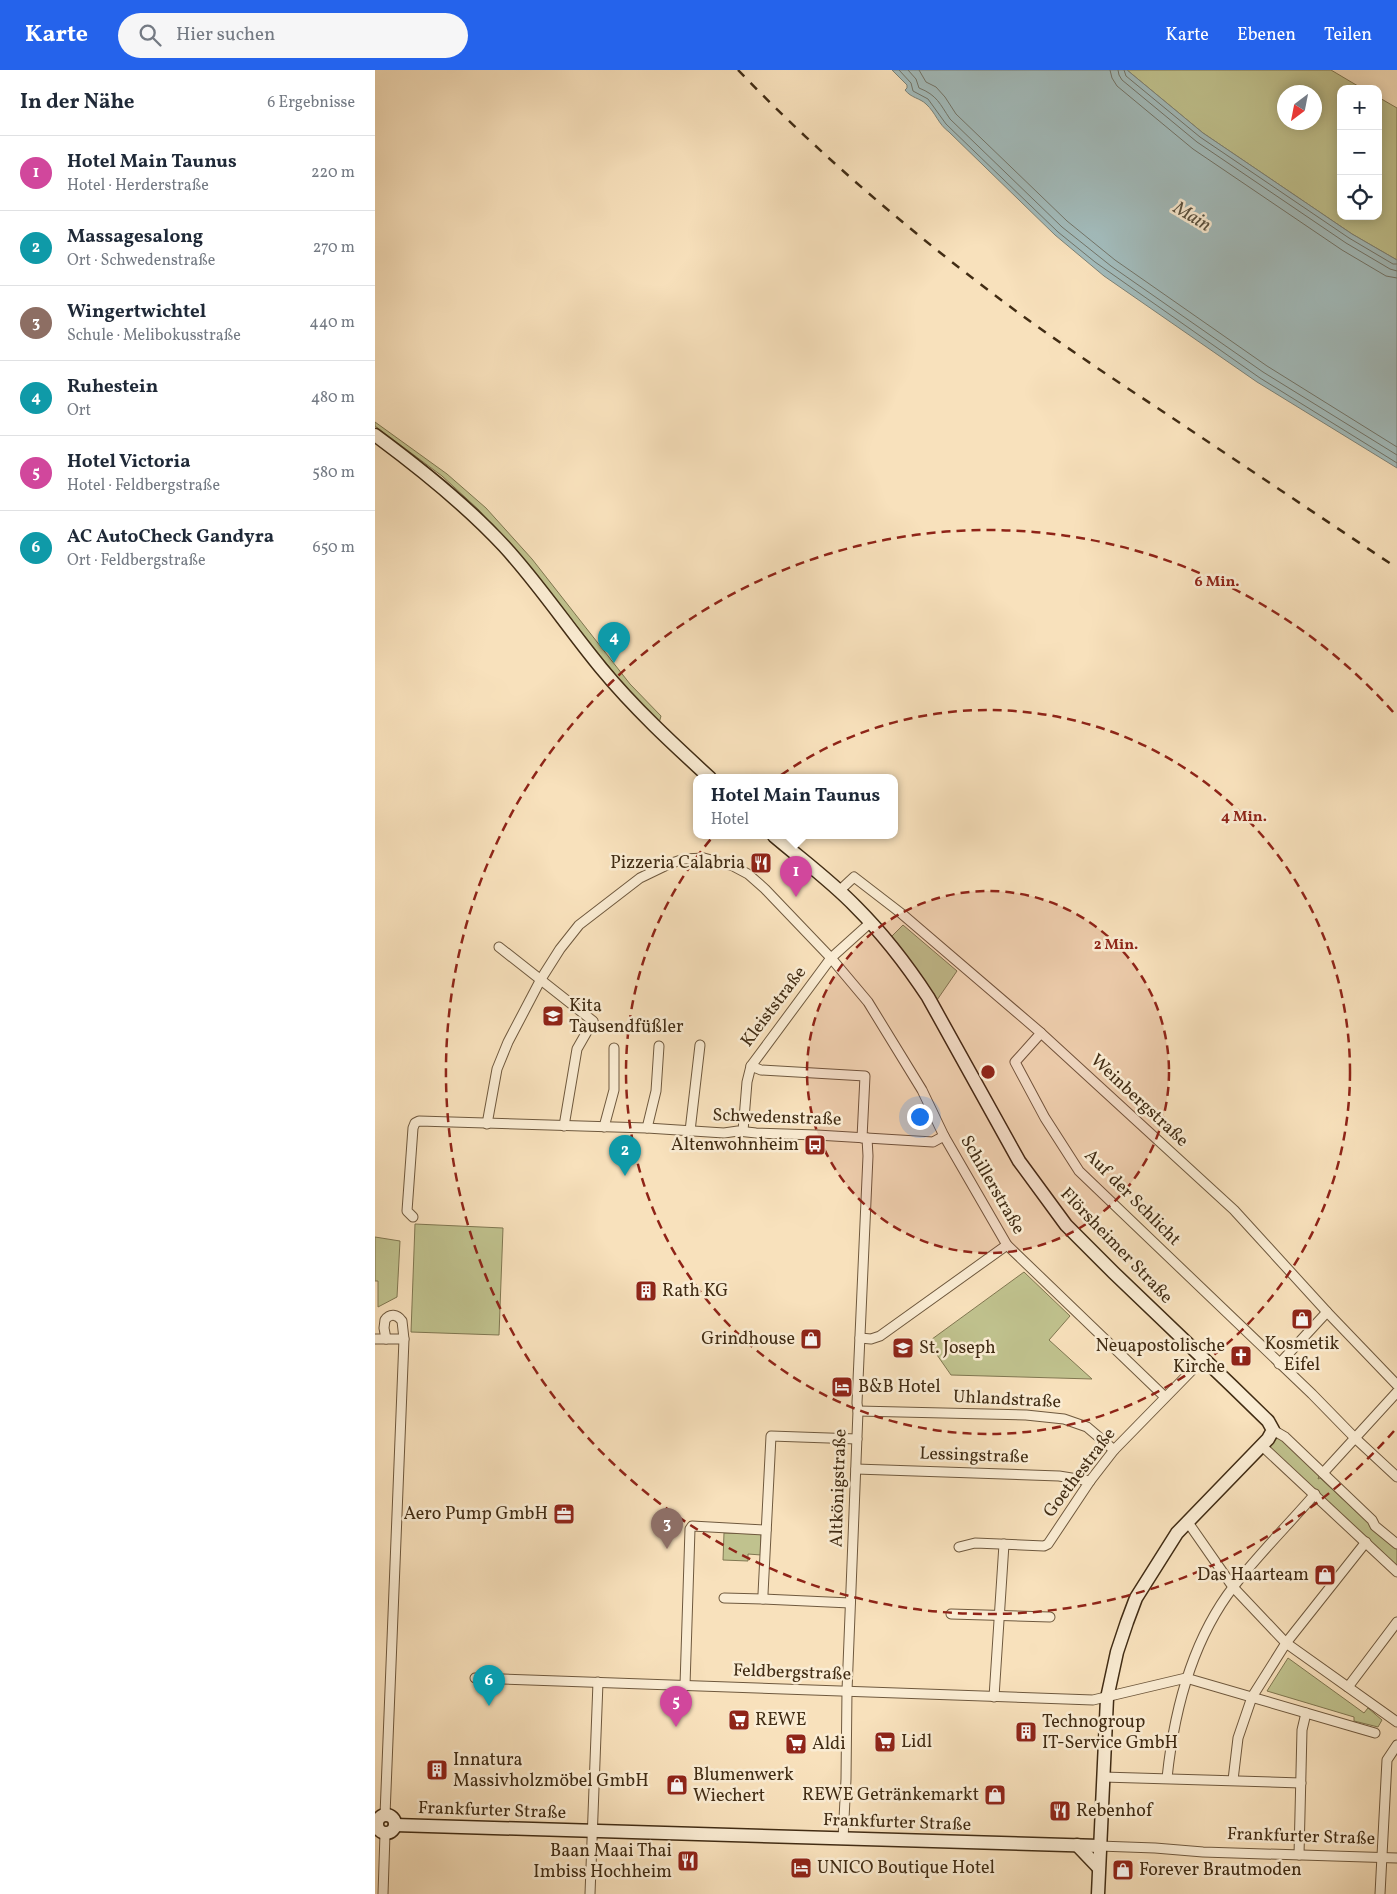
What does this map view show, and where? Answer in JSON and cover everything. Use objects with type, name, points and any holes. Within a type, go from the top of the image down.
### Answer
[{"type":"main road","points":[[375,435],[429,476],[486,528],[525,571],[627,699],[653,726],[706,774]]},
{"type":"main road","name":"Flörsheimer Straße","points":[[778,839],[839,891],[871,922],[914,976],[928,997],[1015,1153],[1066,1225],[1268,1421],[1273,1430]]},
{"type":"main road","points":[[1098,1894],[1107,1698],[1117,1652],[1136,1598],[1165,1551],[1187,1521],[1262,1446],[1273,1430]]},
{"type":"main road","points":[[385,1815],[391,1817],[395,1825],[393,1830],[379,1828],[380,1817],[385,1815]]},
{"type":"main road","name":"Frankfurter Straße","points":[[395,1825],[1099,1846]]},
{"type":"main road","points":[[1077,1845],[1098,1867]]},
{"type":"street","name":"Schillerstraße","points":[[487,1124],[497,1068],[508,1042],[541,979],[560,949],[579,925],[640,878],[669,864],[695,858],[715,860],[733,866],[748,874],[799,924],[868,1002],[922,1090],[944,1136],[1007,1245],[1165,1396]]},
{"type":"street","name":"Weinbergstraße","points":[[839,891],[854,876],[902,914],[1041,1033],[1234,1210],[1397,1385]]},
{"type":"street","name":"Kleiststraße","points":[[743,1131],[747,1082],[751,1066],[831,958],[871,922]]},
{"type":"street","points":[[499,947],[593,1021],[577,1049],[564,1126]]},
{"type":"street","name":"Auf der Schlicht","points":[[1041,1033],[1015,1062],[1045,1118],[1079,1171],[1397,1477]]},
{"type":"street","name":"Schwedenstraße","points":[[690,1130],[700,1045]]},
{"type":"street","points":[[647,1128],[656,1090],[659,1046]]},
{"type":"street","points":[[604,1127],[614,1090],[614,1048]]},
{"type":"street","name":"Schwedenstraße","points":[[751,1066],[761,1070],[865,1076],[864,1138]]},
{"type":"street","name":"Schwedenstraße","points":[[413,1217],[407,1211],[413,1128],[415,1123],[419,1121],[647,1128],[723,1133],[743,1131],[756,1134],[817,1135],[933,1142],[944,1136]]},
{"type":"street","name":"Altkönigstraße","points":[[843,1839],[857,1403],[868,1166],[864,1138]]},
{"type":"street","points":[[861,1338],[876,1338],[886,1333],[1007,1245]]},
{"type":"street","points":[[1279,1364],[1327,1312]]},
{"type":"street","points":[[385,1815],[404,1339],[402,1321],[395,1315],[387,1317],[383,1324],[386,1340]]},
{"type":"street","points":[[375,1339],[404,1339]]},
{"type":"street","name":"Goethestraße","points":[[959,1547],[970,1544],[1046,1545],[1114,1450],[1203,1358]]},
{"type":"street","points":[[1323,1473],[1397,1392]]},
{"type":"street","name":"Uhlandstraße","points":[[858,1411],[1026,1415],[1064,1419],[1087,1427],[1114,1450]]},
{"type":"street","name":"Flörsheimer Straße","points":[[1273,1430],[1285,1437],[1372,1520],[1375,1526],[1397,1544]]},
{"type":"street","points":[[763,1599],[771,1436],[857,1439]]},
{"type":"street","points":[[1262,1446],[1397,1572]]},
{"type":"street","name":"Lessingstraße","points":[[856,1469],[1059,1476],[1090,1481]]},
{"type":"street","points":[[1167,1778],[1186,1678],[1209,1626],[1233,1587],[1315,1494]]},
{"type":"street","points":[[1187,1521],[1233,1587],[1286,1643],[1397,1722]]},
{"type":"street","points":[[685,1685],[690,1528],[692,1526],[766,1530]]},
{"type":"street","points":[[1233,1780],[1238,1738],[1252,1696],[1286,1643],[1366,1542]]},
{"type":"street","points":[[994,1697],[1004,1544]]},
{"type":"street","points":[[724,1598],[850,1603]]},
{"type":"street","points":[[951,1614],[1050,1616]]},
{"type":"street","points":[[1348,1687],[1397,1622]]},
{"type":"street","name":"Feldbergstraße","points":[[475,1678],[1093,1700],[1186,1678]]},
{"type":"street","points":[[1186,1678],[1375,1733]]},
{"type":"street","points":[[590,1894],[598,1682]]},
{"type":"street","points":[[1299,1855],[1302,1730],[1306,1713]]},
{"type":"street","points":[[1380,1894],[1387,1760],[1397,1746]]},
{"type":"street","points":[[1103,1777],[1301,1783]]},
{"type":"street","points":[[379,1828],[383,1894]]},
{"type":"street","name":"Frankfurter Straße","points":[[1099,1846],[1203,1852],[1397,1858]]},
{"type":"green space","points":[[1127,70],[1331,70],[1356,85],[1337,85],[1337,220],[1382,220],[1382,99],[1397,108],[1397,260],[1352,234],[1203,133]]},
{"type":"green space","points":[[375,422],[447,474],[486,508],[532,559],[630,684],[661,716],[659,723],[626,688],[526,562],[479,510],[442,476],[375,426]]},
{"type":"green space","points":[[903,925],[957,971],[937,1000],[891,937]]},
{"type":"green space","points":[[415,1224],[503,1228],[499,1335],[411,1332]]},
{"type":"green space","points":[[375,1237],[400,1241],[397,1297],[378,1307],[378,1281],[375,1281]]},
{"type":"green space","points":[[1024,1272],[1070,1316],[1049,1340],[1092,1379],[951,1375],[928,1342]]},
{"type":"green space","points":[[1278,1436],[1319,1476],[1318,1479],[1320,1478],[1397,1549],[1397,1568],[1270,1447],[1270,1444]]},
{"type":"green space","points":[[724,1533],[761,1534],[761,1555],[748,1554],[748,1561],[723,1560]]},
{"type":"green space","points":[[1288,1658],[1364,1713],[1368,1708],[1382,1720],[1378,1727],[1354,1721],[1354,1717],[1267,1691]]},
{"type":"water","name":"Main","points":[[892,70],[1127,70],[1203,133],[1352,234],[1397,260],[1397,468],[1257,382],[1104,276],[1055,235],[945,129],[926,104],[907,93],[905,90],[907,85]]},
{"type":"railway","points":[[738,70],[827,157],[922,238],[988,290],[1096,367],[1397,568]]},
{"type":"place","name":"Ruhestein","points":[[614,663]]},
{"type":"place","name":"Pizzeria Calabria","points":[[761,863]]},
{"type":"place","name":"Hotel Main Taunus","points":[[796,897]]},
{"type":"place","name":"Kita Tausendfüßler","points":[[553,1016]]},
{"type":"place","name":"Altenwohnheim","points":[[815,1145]]},
{"type":"place","name":"Massagesalong","points":[[625,1176]]},
{"type":"place","name":"Rath KG","points":[[646,1291]]},
{"type":"place","name":"Kosmetik Eifel","points":[[1302,1319]]},
{"type":"place","name":"Grindhouse","points":[[811,1339]]},
{"type":"place","name":"St. Joseph","points":[[903,1348]]},
{"type":"place","name":"Neuapostolische Kirche","points":[[1241,1356]]},
{"type":"place","name":"B&B Hotel","points":[[842,1387]]},
{"type":"place","name":"Aero Pump GmbH","points":[[564,1514]]},
{"type":"place","name":"Wingertwichtel","points":[[667,1549]]},
{"type":"place","name":"Das Haarteam","points":[[1325,1575]]},
{"type":"place","name":"AC AutoCheck Gandyra","points":[[489,1706]]},
{"type":"place","name":"REWE","points":[[739,1720]]},
{"type":"place","name":"Hotel Victoria","points":[[676,1727]]},
{"type":"place","name":"Technogroup IT-Service GmbH","points":[[1026,1732]]},
{"type":"place","name":"Lidl","points":[[885,1742]]},
{"type":"place","name":"Aldi","points":[[796,1744]]},
{"type":"place","name":"Innatura Massivholzmöbel GmbH","points":[[437,1770]]},
{"type":"place","name":"Blumenwerk Wiechert","points":[[677,1785]]},
{"type":"place","name":"REWE Getränkemarkt","points":[[995,1795]]},
{"type":"place","name":"Rebenhof","points":[[1060,1811]]},
{"type":"place","name":"Baan Maai Thai Imbiss Hochheim","points":[[688,1861]]},
{"type":"place","name":"UNICO Boutique Hotel","points":[[801,1868]]},
{"type":"place","name":"Forever Brautmoden","points":[[1123,1870]]}]
